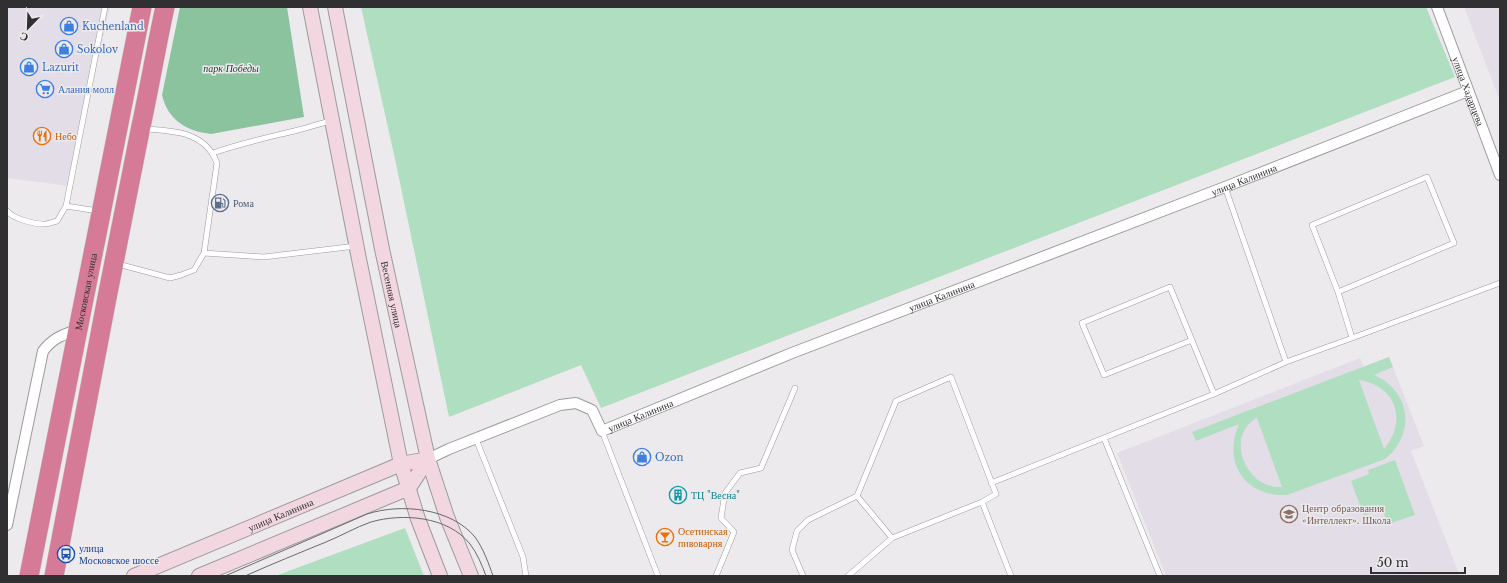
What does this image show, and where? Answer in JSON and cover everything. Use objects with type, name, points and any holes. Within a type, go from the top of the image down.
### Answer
[{"type":"highway","name":"Московская улица","points":[[29,576],[142,7]]},
{"type":"highway","points":[[54,576],[113,263],[153,59],[165,7]]},
{"type":"street","points":[[310,7],[356,246],[401,464],[440,576]]},
{"type":"street","name":"Весенняя улица","points":[[335,7],[382,249],[428,459],[447,517],[471,576]]},
{"type":"street","name":"улица Хадарцева","points":[[1437,7],[1500,175]]},
{"type":"street","name":"улица Калинина","points":[[134,576],[401,464],[428,459],[560,405],[576,403],[592,410],[602,431],[792,353],[1225,187],[1468,91]]},
{"type":"street","points":[[7,525],[43,351],[49,343],[60,336],[77,330]]},
{"type":"street","points":[[199,576],[409,488],[428,459]]},
{"type":"lane","points":[[7,211],[20,219],[46,224],[57,221],[66,206],[105,7]]},
{"type":"lane","points":[[213,153],[264,137],[299,130],[318,123],[332,121]]},
{"type":"lane","points":[[113,263],[170,278],[194,270],[204,253],[216,163],[213,153],[194,136],[163,130],[140,129]]},
{"type":"lane","points":[[1338,292],[1454,243],[1427,177],[1312,225],[1338,292],[1352,338]]},
{"type":"lane","points":[[1225,187],[1286,362]]},
{"type":"lane","points":[[66,206],[101,212]]},
{"type":"lane","points":[[204,253],[264,257],[356,246]]},
{"type":"lane","points":[[991,483],[1214,394],[1286,362],[1500,283]]},
{"type":"lane","points":[[1192,340],[1104,375],[1082,323],[1170,287],[1192,340],[1214,394]]},
{"type":"lane","points":[[803,576],[792,550],[797,531],[808,520],[857,496],[896,402],[951,377],[996,494],[982,502],[892,538],[848,576]]},
{"type":"lane","points":[[716,576],[734,532],[721,518],[725,493],[740,473],[761,468],[795,388]]},
{"type":"lane","points":[[602,431],[658,576]]},
{"type":"lane","points":[[1104,438],[1160,576]]},
{"type":"lane","points":[[476,439],[523,557],[526,576]]},
{"type":"lane","points":[[857,496],[892,538]]},
{"type":"lane","points":[[982,502],[1011,576]]},
{"type":"shaded area","name":"Алания молл","points":[[7,7],[110,7],[69,186],[7,178]]},
{"type":"shaded area","points":[[1464,7],[1500,7],[1500,101]]},
{"type":"shaded area","name":"Центр образования «Интеллект». Школа","points":[[1389,357],[1424,446],[1411,451],[1460,576],[1166,576],[1117,453],[1360,358],[1364,367]]},
{"type":"green space","name":"парк Победы","points":[[180,7],[287,7],[304,117],[211,134],[194,130],[179,123],[169,111],[162,95]]},
{"type":"green space","points":[[361,7],[1426,7],[1455,77],[601,408],[581,365],[449,417],[395,159]]},
{"type":"green space","points":[[1389,357],[1393,367],[1374,375],[1386,382],[1396,391],[1402,402],[1405,414],[1405,426],[1402,438],[1395,449],[1385,459],[1287,495],[1272,494],[1259,490],[1249,483],[1241,474],[1236,464],[1233,451],[1234,438],[1239,424],[1196,441],[1192,432]],"holes":[[[1359,380],[1372,383],[1382,389],[1394,406],[1396,416],[1395,427],[1391,438],[1384,449]],[[1257,418],[1282,487],[1270,486],[1259,480],[1250,472],[1244,461],[1241,449],[1242,438],[1246,427]]]},
{"type":"green space","points":[[1395,460],[1415,515],[1388,524],[1382,510],[1364,516],[1351,481],[1369,474],[1368,470]]},
{"type":"green space","points":[[405,528],[424,576],[275,576]]},
{"type":"tram line","points":[[225,576],[367,514],[395,509],[425,510],[439,514],[465,527],[475,537],[481,546],[493,576]]},
{"type":"tram line","points":[[245,576],[332,540],[360,526],[383,519],[396,518],[424,519],[450,527],[470,544],[475,551],[486,576]]},
{"type":"place","name":"Kuchenland","points":[[69,26]]},
{"type":"place","name":"Sokolov","points":[[64,49]]},
{"type":"place","name":"Lazurit","points":[[29,67]]},
{"type":"place","name":"Алания молл","points":[[45,89]]},
{"type":"place","name":"Небо","points":[[42,136]]},
{"type":"place","name":"Рома","points":[[220,203]]},
{"type":"place","name":"Ozon","points":[[642,457]]},
{"type":"place","name":"ТЦ \"Весна\"","points":[[678,495]]},
{"type":"place","name":"Центр образования «Интеллект». Школа","points":[[1289,514]]},
{"type":"place","name":"Осетинская пивоварня","points":[[665,537]]},
{"type":"place","name":"улица Московское шоссе","points":[[66,554]]}]
